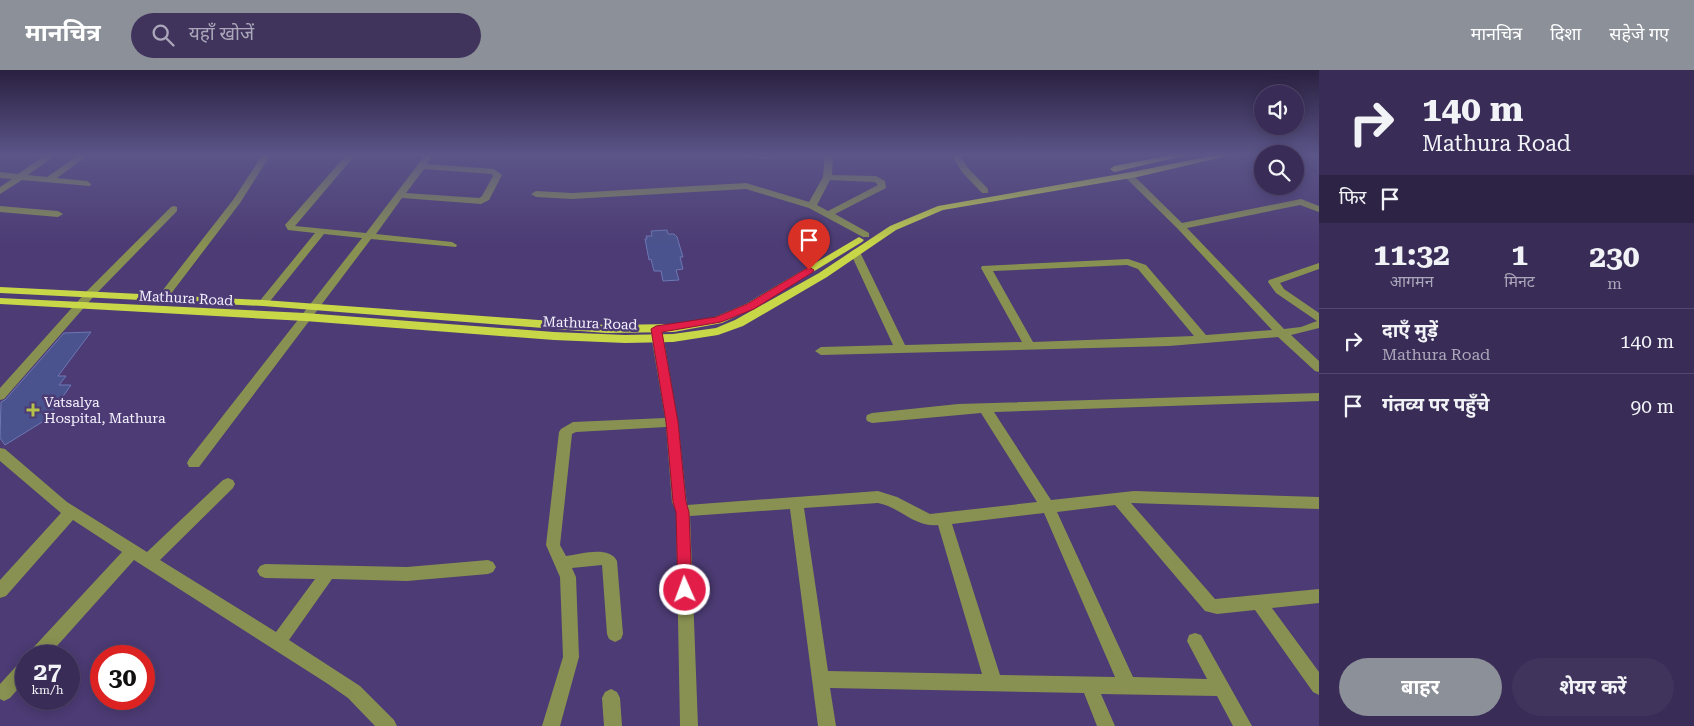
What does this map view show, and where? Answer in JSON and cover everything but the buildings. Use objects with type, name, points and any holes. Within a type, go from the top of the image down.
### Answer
[{"type":"main road","name":"Mathura Road","points":[[0,290],[91,293],[313,306],[657,334],[718,320],[750,306],[866,235],[909,212],[942,200],[1020,185]]},
{"type":"main road","name":"Mathura Road","points":[[0,302],[305,318],[554,336],[718,331],[739,323],[779,302],[893,228],[941,208],[1074,185]]},
{"type":"street","points":[[163,298],[232,208],[247,185]]},
{"type":"street","points":[[325,185],[290,225],[293,230],[452,245]]},
{"type":"street","points":[[194,463],[408,185]]},
{"type":"street","points":[[401,194],[481,200],[486,198],[493,185]]},
{"type":"street","points":[[812,206],[823,185]]},
{"type":"street","points":[[828,214],[883,185]]},
{"type":"street","points":[[979,185],[985,191]]},
{"type":"street","points":[[1138,185],[1180,226],[1281,333],[1319,368]]},
{"type":"street","points":[[536,194],[572,196],[746,186],[812,206],[866,235]]},
{"type":"street","points":[[1180,226],[1301,202],[1319,209]]},
{"type":"street","points":[[0,209],[58,214]]},
{"type":"street","points":[[0,395],[91,293],[174,209]]},
{"type":"street","points":[[263,303],[321,232]]},
{"type":"street","points":[[855,252],[901,350]]},
{"type":"street","points":[[1030,346],[986,268],[1128,262],[1136,264],[1142,267],[1203,340]]},
{"type":"street","points":[[1319,266],[1273,282],[1280,291],[1319,318]]},
{"type":"street","points":[[821,351],[1203,340],[1303,330],[1319,324]]},
{"type":"street","points":[[657,334],[672,422],[679,502],[683,512],[689,726]]},
{"type":"street","points":[[872,418],[984,408],[1319,397]]},
{"type":"street","points":[[984,408],[1048,507],[1128,686]]},
{"type":"street","points":[[551,726],[570,657],[569,585],[565,570],[553,545],[568,428],[672,422]]},
{"type":"street","points":[[0,453],[71,512],[354,692],[388,726]]},
{"type":"street","points":[[148,560],[228,484]]},
{"type":"street","points":[[683,512],[796,502],[887,498],[920,517],[944,520],[1118,498],[1154,496],[1319,503]]},
{"type":"street","points":[[1118,498],[1211,606],[1319,596]]},
{"type":"street","points":[[796,502],[827,726]]},
{"type":"street","points":[[0,591],[71,512]]},
{"type":"street","points":[[944,520],[994,684]]},
{"type":"street","points":[[47,645],[133,550]]},
{"type":"street","points":[[561,563],[600,557],[609,561],[615,634]]},
{"type":"street","points":[[264,571],[407,574],[488,567]]},
{"type":"street","points":[[278,642],[328,573]]},
{"type":"street","points":[[1259,603],[1319,686]]},
{"type":"street","points":[[1195,641],[1243,726]]},
{"type":"street","points":[[821,679],[1222,688]]},
{"type":"street","points":[[4,692],[15,680]]},
{"type":"street","points":[[1089,685],[1106,726]]},
{"type":"street","points":[[612,698],[613,726]]},
{"type":"place","name":"Vatsalya Hospital, Mathura","points":[[33,410]]},
{"type":"route","points":[[685,590],[683,512],[679,502],[672,422],[656,329],[674,328],[718,320],[750,306],[809,270]]}]
